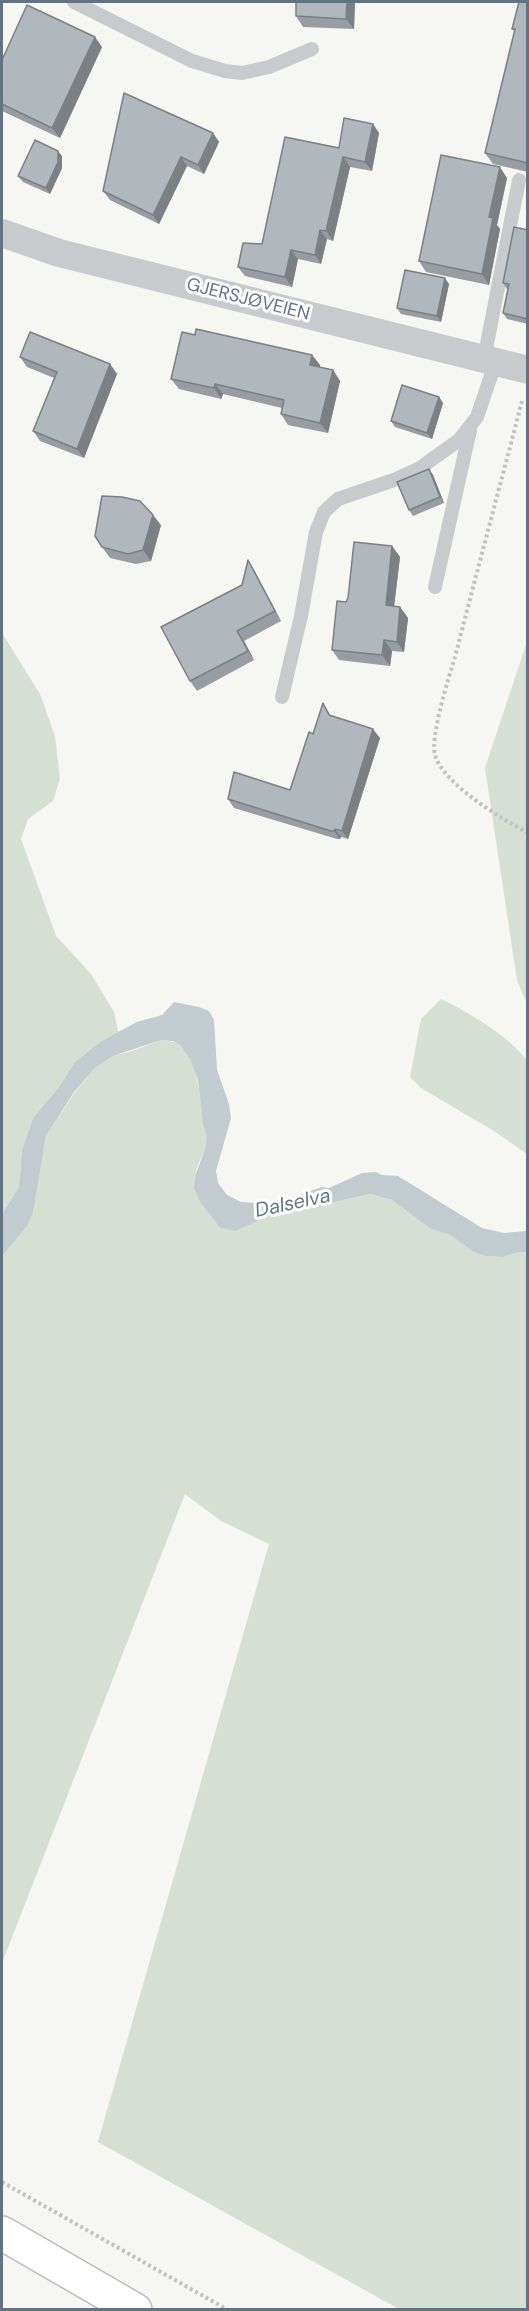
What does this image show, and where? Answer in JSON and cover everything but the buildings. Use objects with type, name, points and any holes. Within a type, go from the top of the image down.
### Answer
[{"type":"main road","points":[[2,2233],[135,2310]]},
{"type":"street","name":"GJERSJØVEIEN","points":[[2,233],[59,253],[490,360],[526,381]]},
{"type":"lane","points":[[74,2],[192,61],[225,71],[242,73],[269,67],[312,49]]},
{"type":"lane","points":[[282,697],[302,616],[316,532],[324,512],[338,499],[394,480],[420,468],[459,440],[477,417],[490,360],[519,180]]},
{"type":"lane","points":[[435,587],[470,428]]},
{"type":"path","points":[[526,381],[447,686],[435,743],[435,755],[451,779],[478,802],[528,833]]},
{"type":"path","points":[[2,2182],[228,2310]]},
{"type":"shaded area","points":[[2,633],[40,694],[55,736],[60,779],[53,801],[28,819],[21,839],[56,936],[91,974],[114,1012],[118,1032],[100,1042],[75,1062],[59,1087],[33,1118],[22,1150],[19,1187],[2,1214]]},
{"type":"shaded area","points":[[527,642],[527,1004],[517,980],[485,768]]},
{"type":"shaded area","points":[[441,999],[487,1025],[527,1060],[527,1154],[494,1131],[421,1088],[410,1077],[421,1019]]},
{"type":"shaded area","points":[[161,1040],[179,1045],[190,1059],[194,1069],[207,1139],[197,1168],[197,1185],[203,1204],[219,1227],[253,1223],[267,1217],[370,1194],[392,1200],[431,1229],[450,1235],[474,1252],[485,1256],[503,1257],[518,1252],[527,1252],[527,2309],[399,2309],[98,2142],[269,1544],[221,1521],[185,1494],[2,1963],[2,1256],[28,1225],[33,1213],[46,1136],[75,1092],[95,1068],[113,1056]]},
{"type":"water","name":"Dalselva","points":[[174,1002],[209,1011],[214,1020],[217,1070],[229,1104],[231,1118],[216,1171],[218,1183],[227,1195],[241,1202],[273,1204],[322,1187],[329,1188],[362,1173],[376,1172],[382,1175],[398,1176],[482,1228],[504,1233],[527,1231],[527,1252],[518,1252],[503,1257],[485,1256],[474,1252],[450,1235],[431,1229],[392,1200],[370,1194],[267,1217],[235,1231],[219,1227],[201,1203],[194,1188],[207,1136],[203,1123],[198,1080],[190,1059],[181,1046],[173,1041],[161,1040],[113,1056],[95,1068],[74,1092],[46,1136],[33,1213],[28,1225],[2,1256],[2,1214],[19,1187],[22,1150],[33,1118],[59,1087],[75,1062],[100,1042],[118,1032],[137,1022],[162,1015]]}]
